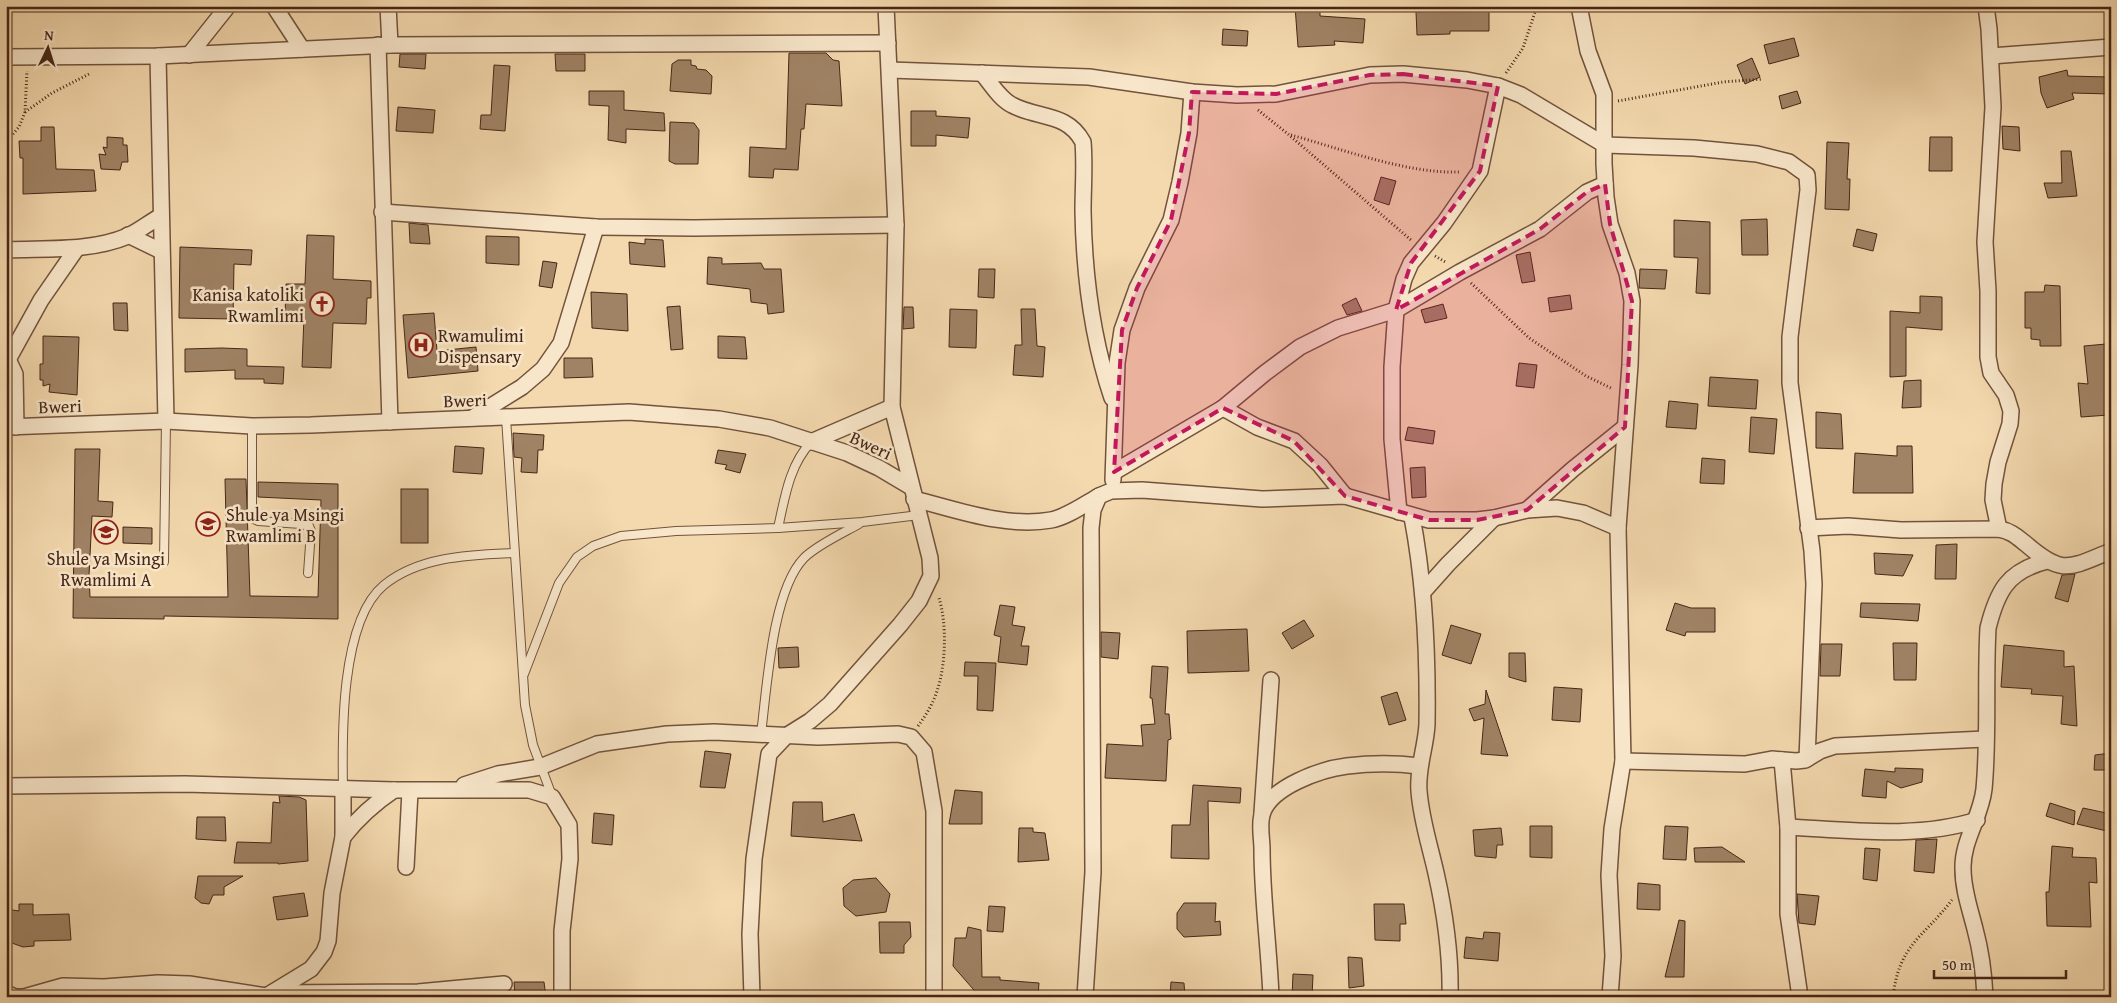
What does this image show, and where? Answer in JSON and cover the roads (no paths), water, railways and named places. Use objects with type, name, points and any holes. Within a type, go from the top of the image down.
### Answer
[{"type":"street","points":[[189,55],[228,6]]},
{"type":"street","points":[[274,6],[302,49]]},
{"type":"street","points":[[388,6],[384,45],[382,212],[390,422]]},
{"type":"street","points":[[752,997],[750,934],[754,859],[768,757],[771,751],[786,736],[810,721],[845,688],[919,601],[931,576],[930,558],[892,408],[896,225],[886,6]]},
{"type":"street","points":[[1580,6],[1588,51],[1603,88],[1605,104],[1605,184],[1610,224],[1627,273],[1632,301],[1628,396],[1618,528],[1623,761],[1612,830],[1610,866],[1613,956],[1610,997]]},
{"type":"street","points":[[1986,6],[1994,107],[1985,242],[1988,290],[1988,357],[1991,373],[2006,395],[2011,411],[2010,424],[1998,462],[1994,484],[1993,500],[1999,530]]},
{"type":"street","points":[[6,57],[158,56],[384,45],[888,43]]},
{"type":"street","points":[[1991,56],[2111,47]]},
{"type":"street","points":[[158,56],[166,421]]},
{"type":"street","points":[[890,70],[1090,77],[1192,92],[1237,95],[1276,94],[1370,75],[1426,76],[1468,80],[1498,86],[1521,95],[1605,145],[1694,148],[1757,154],[1789,162],[1807,175],[1808,197],[1792,316],[1790,353],[1790,383],[1814,584],[1807,759]]},
{"type":"street","points":[[982,74],[1010,104],[1054,117],[1078,132],[1083,142],[1083,211],[1092,312],[1102,368],[1116,409]]},
{"type":"street","points":[[1450,997],[1448,946],[1441,896],[1422,816],[1419,790],[1420,766],[1425,747],[1427,700],[1427,658],[1423,592],[1405,514],[1392,439],[1392,367],[1396,310],[1411,263],[1444,223],[1480,171],[1498,86]]},
{"type":"street","points":[[1085,997],[1093,872],[1091,528],[1093,510],[1105,494],[1114,472],[1117,364],[1122,330],[1137,288],[1171,220],[1189,133],[1192,92]]},
{"type":"street","points":[[1114,472],[1223,408],[1264,373],[1300,347],[1338,328],[1396,310],[1460,272],[1540,229],[1587,192],[1605,184]]},
{"type":"street","points":[[382,212],[596,228],[896,225]]},
{"type":"street","points":[[6,250],[76,248],[128,236],[161,216]]},
{"type":"street","points":[[471,419],[522,388],[543,369],[561,343],[596,228]]},
{"type":"street","points":[[128,236],[161,251]]},
{"type":"street","points":[[11,427],[15,374],[8,356],[41,300],[76,248]]},
{"type":"street","points":[[811,442],[892,408]]},
{"type":"street","points":[[1223,408],[1258,427],[1294,441],[1320,465],[1345,496]]},
{"type":"street","name":"Bweri","points":[[11,427],[166,421],[252,426],[311,426],[629,412],[681,415],[742,422],[770,428],[848,453],[879,468],[913,493],[1000,519],[1030,522],[1053,520],[1105,494]]},
{"type":"street","points":[[1527,510],[1573,469],[1625,427]]},
{"type":"street","points":[[1105,494],[1142,490],[1262,499],[1345,496],[1429,520],[1452,521],[1494,518],[1527,510],[1557,508],[1600,520],[1618,528]]},
{"type":"street","points":[[1423,592],[1494,518]]},
{"type":"street","points":[[1808,528],[1848,526],[1901,530],[2010,531],[2047,561],[2060,566],[2075,565],[2111,551]]},
{"type":"street","points":[[1985,997],[1981,959],[1963,886],[1962,867],[1964,850],[1977,820],[1984,790],[1988,628],[1998,594],[2010,579],[2033,566],[2047,561]]},
{"type":"street","points":[[1271,680],[1262,814],[1262,871],[1271,997]]},
{"type":"street","points":[[451,789],[498,774],[540,767],[598,744],[667,734],[762,734],[818,737],[898,734],[911,737],[924,752],[934,811],[934,997]]},
{"type":"street","points":[[1623,761],[1745,764],[1760,760],[1796,761],[1807,759],[1820,751],[1835,746],[1985,739]]},
{"type":"street","points":[[1782,760],[1788,828],[1788,914],[1800,997]]},
{"type":"street","points":[[1262,814],[1273,796],[1290,785],[1316,774],[1346,766],[1401,764],[1420,766]]},
{"type":"street","points":[[6,786],[35,784],[185,784],[394,790],[529,790],[552,797],[568,825],[570,841],[568,887],[562,931],[562,997]]},
{"type":"street","points":[[266,995],[310,969],[324,952],[328,941],[332,893],[343,837],[344,789]]},
{"type":"street","points":[[343,837],[357,819],[373,804],[394,790]]},
{"type":"street","points":[[406,867],[410,790]]},
{"type":"street","points":[[1788,828],[1914,831],[1942,829],[1977,820]]},
{"type":"street","points":[[6,994],[24,997],[63,986],[158,983],[198,985],[266,995],[418,992],[504,984]]},
{"type":"lane","points":[[506,418],[514,553],[527,714],[540,767],[552,797]]},
{"type":"lane","points":[[164,562],[166,421]]},
{"type":"lane","points":[[252,426],[252,515],[258,521],[309,526],[308,573]]},
{"type":"lane","points":[[778,528],[792,472],[800,456],[811,442]]},
{"type":"lane","points":[[524,674],[559,583],[577,557],[593,546],[620,536],[778,528],[862,522],[918,515]]},
{"type":"lane","points":[[762,734],[773,639],[784,597],[795,570],[804,557],[862,522]]},
{"type":"lane","points":[[344,789],[342,724],[344,704],[354,639],[367,605],[382,586],[401,574],[428,563],[460,556],[514,553]]},
{"type":"place","name":"Kanisa katoliki Rwamlimi","points":[[322,304]]},
{"type":"place","name":"Rwamulimi Dispensary","points":[[421,345]]},
{"type":"place","name":"Shule ya Msingi Rwamlimi B","points":[[208,524]]},
{"type":"place","name":"Shule ya Msingi Rwamlimi A","points":[[106,532]]}]
